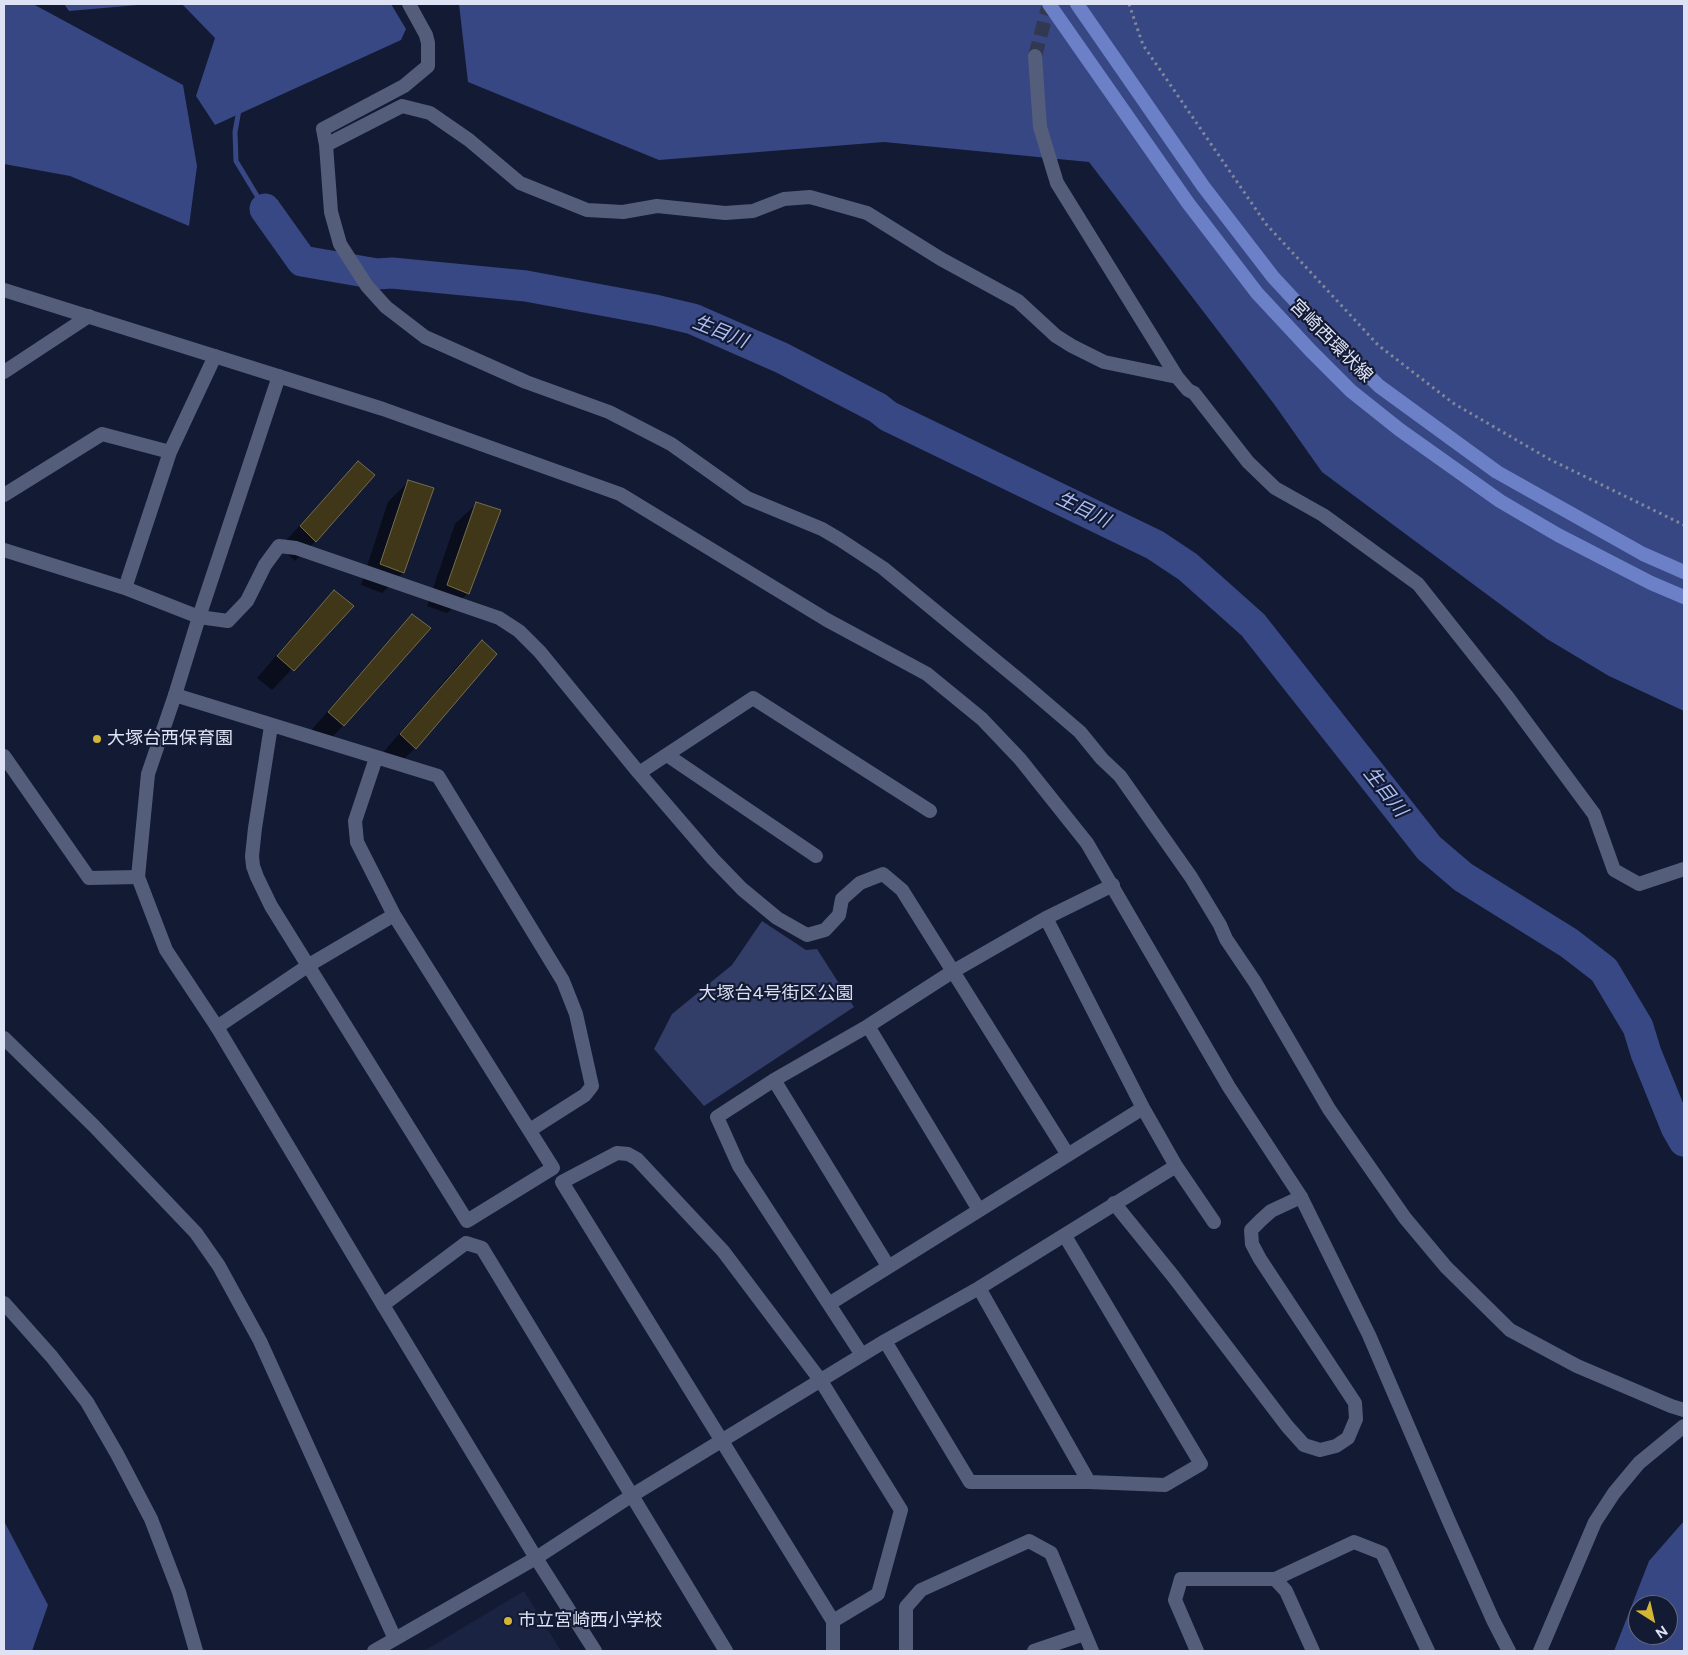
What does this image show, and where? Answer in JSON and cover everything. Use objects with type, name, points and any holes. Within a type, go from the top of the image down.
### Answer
[{"type":"main road","name":"宮崎西環状線","points":[[1049,4],[1188,203],[1257,292],[1310,350],[1351,391],[1415,441],[1500,501],[1651,583],[1684,597]]},
{"type":"main road","name":"宮崎西環状線","points":[[1076,4],[1204,186],[1273,277],[1323,331],[1379,386],[1497,472],[1643,554],[1684,572]]},
{"type":"street","points":[[409,4],[426,34],[428,66],[404,86],[323,130],[326,145],[331,212],[340,244],[368,286],[386,307],[425,337],[526,382],[608,412],[671,444],[747,498],[822,529],[839,539],[883,568],[1024,684],[1080,732],[1102,759],[1120,776],[1191,878],[1220,925],[1226,939],[1255,982],[1329,1109],[1405,1218],[1446,1267],[1510,1330],[1577,1366],[1684,1410]]},
{"type":"street","points":[[1035,56],[1040,127],[1057,183],[1176,377],[1194,394],[1248,462],[1275,488],[1323,516],[1418,584],[1506,695],[1594,814],[1614,870],[1639,884],[1684,869]]},
{"type":"street","points":[[326,145],[402,106],[430,113],[468,140],[520,183],[587,210],[623,212],[658,206],[725,212],[753,211],[784,199],[810,197],[867,213],[941,259],[1018,300],[1056,336],[1104,362],[1176,377]]},
{"type":"street","points":[[4,290],[383,409],[620,494],[827,620],[927,674],[982,719],[1020,759],[1087,843],[1229,1087],[1301,1197],[1370,1335],[1448,1519],[1493,1620],[1509,1651]]},
{"type":"street","points":[[4,372],[89,316]]},
{"type":"street","points":[[125,588],[170,452],[215,356]]},
{"type":"street","points":[[279,376],[148,774],[138,877],[166,950],[217,1027],[536,1558],[595,1651]]},
{"type":"street","points":[[4,495],[102,434],[170,452]]},
{"type":"street","points":[[4,550],[125,588],[199,617],[228,621],[247,601],[265,565],[279,546],[296,548],[498,618],[519,631],[540,652],[712,859],[742,889],[777,918],[807,936],[825,930],[839,915],[842,899],[860,883],[883,874],[902,890],[1068,1155]]},
{"type":"street","points":[[175,695],[438,776],[563,981],[576,1014],[592,1086],[585,1094],[530,1130]]},
{"type":"street","points":[[639,773],[754,698],[930,811]]},
{"type":"street","points":[[271,726],[255,828],[252,856],[253,866],[271,906],[467,1222],[553,1168],[394,916],[357,842],[355,821],[376,758]]},
{"type":"street","points":[[667,755],[816,856]]},
{"type":"street","points":[[4,756],[89,878],[138,877]]},
{"type":"street","points":[[862,1355],[739,1166],[717,1117],[774,1080],[868,1026],[952,972],[1046,918],[1113,885]]},
{"type":"street","points":[[217,1027],[309,965],[394,916]]},
{"type":"street","points":[[1046,918],[1143,1108],[1176,1166],[1214,1222]]},
{"type":"street","points":[[868,1026],[979,1210]]},
{"type":"street","points":[[4,1038],[94,1126],[196,1233],[210,1251],[260,1341],[395,1639]]},
{"type":"street","points":[[774,1080],[888,1266]]},
{"type":"street","points":[[829,1304],[1143,1108]]},
{"type":"street","points":[[833,1621],[878,1594],[901,1510],[821,1381],[723,1251],[637,1159],[628,1154],[617,1153],[562,1182],[833,1621],[833,1651]]},
{"type":"street","points":[[374,1651],[536,1558],[631,1496],[821,1381],[884,1340],[979,1288],[1176,1166]]},
{"type":"street","points":[[1114,1203],[1173,1276],[1287,1426],[1304,1445],[1320,1450],[1336,1446],[1348,1438],[1356,1419],[1354,1403],[1252,1244],[1252,1230],[1261,1220],[1271,1211],[1301,1197]]},
{"type":"street","points":[[884,1340],[970,1482],[1089,1482],[1165,1485],[1201,1464],[1065,1236]]},
{"type":"street","points":[[383,1305],[466,1242],[482,1248],[726,1651]]},
{"type":"street","points":[[979,1288],[1089,1482]]},
{"type":"street","points":[[4,1303],[52,1356],[87,1402],[117,1454],[150,1518],[179,1592],[196,1651]]},
{"type":"street","points":[[1540,1651],[1595,1522],[1614,1493],[1639,1464],[1684,1426]]},
{"type":"street","points":[[906,1651],[906,1607],[922,1590],[1029,1541],[1051,1553],[1092,1651]]},
{"type":"street","points":[[1197,1651],[1175,1600],[1181,1579],[1275,1579],[1354,1542],[1382,1553],[1428,1651]]},
{"type":"street","points":[[1275,1579],[1286,1591],[1313,1651]]},
{"type":"street","points":[[1034,1651],[1084,1634]]},
{"type":"path","points":[[1129,4],[1144,46],[1266,224],[1378,345],[1453,404],[1548,459],[1684,525]]},
{"type":"shaded area","points":[[4,4],[33,4],[183,85],[197,166],[189,226],[70,176],[4,164]]},
{"type":"shaded area","points":[[64,4],[150,4],[69,11]]},
{"type":"shaded area","points":[[182,4],[391,4],[406,29],[401,40],[215,125],[196,96],[215,38]]},
{"type":"shaded area","points":[[459,4],[1684,4],[1684,711],[1609,676],[1547,639],[1322,472],[1274,404],[1089,162],[884,142],[659,160],[468,82]]},
{"type":"shaded area","points":[[4,1521],[48,1605],[32,1651],[4,1651]]},
{"type":"shaded area","points":[[1684,1521],[1684,1651],[1614,1651],[1628,1615],[1628,1645],[1678,1645],[1678,1595],[1636,1595],[1649,1561]]},
{"type":"shaded area","name":"市立宮崎西小学校","points":[[524,1591],[561,1651],[424,1651]]},
{"type":"green space","name":"大塚台4号街区公園","points":[[762,921],[806,950],[817,949],[854,1007],[704,1106],[654,1049],[672,1014],[732,965]]},
{"type":"building","points":[[358,461],[375,475],[316,542],[300,526]]},
{"type":"building","points":[[408,480],[434,488],[404,573],[380,564]]},
{"type":"building","points":[[476,502],[501,510],[469,594],[447,585]]},
{"type":"building","points":[[334,590],[354,606],[294,671],[277,656]]},
{"type":"building","points":[[412,614],[431,628],[344,726],[328,712]]},
{"type":"building","points":[[482,640],[497,654],[416,749],[400,734]]},
{"type":"waterway","points":[[239,110],[235,132],[236,161],[265,209]]},
{"type":"waterway","name":"生目川","points":[[265,209],[302,261],[377,274],[392,273],[526,286],[693,319],[782,358],[878,408],[888,416],[1155,545],[1188,567],[1253,625],[1429,848],[1463,877],[1569,943],[1604,970],[1638,1027],[1646,1053],[1676,1127],[1684,1141]]},
{"type":"tunnel","points":[[1035,56],[1049,4]]},
{"type":"place","name":"大塚台西保育園","points":[[97,739]]},
{"type":"place","name":"市立宮崎西小学校","points":[[508,1621]]}]
